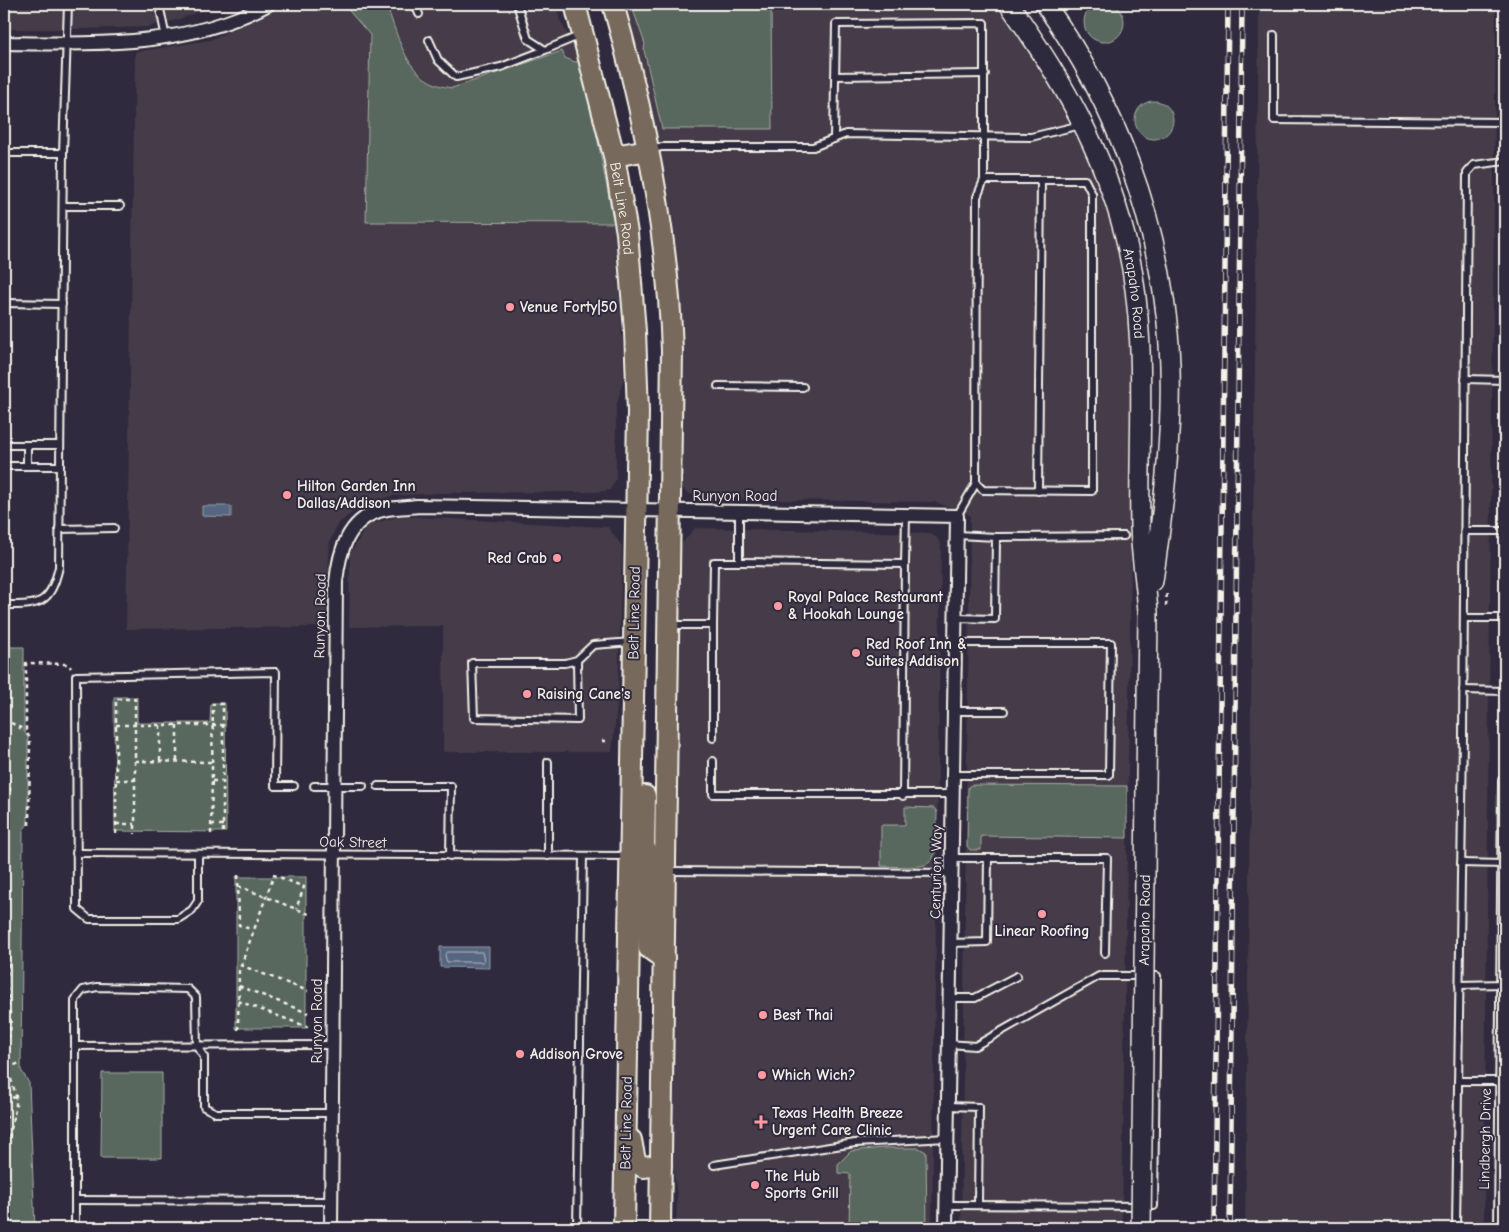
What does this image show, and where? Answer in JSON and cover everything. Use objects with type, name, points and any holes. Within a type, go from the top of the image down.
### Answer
[{"type":"main road","name":"Belt Line Road","points":[[575,4],[614,156],[626,233],[635,330],[638,412],[624,1228]]},
{"type":"main road","points":[[613,4],[640,104],[660,226],[672,338],[660,1228]]},
{"type":"main road","name":"Arapaho Road","points":[[1009,4],[1046,57],[1085,124],[1104,169],[1125,236],[1136,299],[1141,345],[1140,527],[1148,612],[1141,1228]]},
{"type":"main road","name":"Arapaho Road","points":[[1045,4],[1088,69],[1109,111],[1134,175],[1148,222],[1162,287],[1169,345],[1169,405],[1162,511],[1148,612]]},
{"type":"main road","points":[[1085,124],[1109,111]]},
{"type":"main road","points":[[614,156],[648,150]]},
{"type":"main road","points":[[631,768],[645,791],[644,846],[651,863],[665,871]]},
{"type":"main road","points":[[630,856],[644,869],[648,880],[649,948],[664,960]]},
{"type":"main road","points":[[626,1112],[635,1161],[642,1166],[661,1165]]},
{"type":"street","points":[[4,43],[122,43],[166,38],[217,26],[269,4]]},
{"type":"street","name":"Runyon Road","points":[[332,1228],[336,582],[338,559],[353,527],[378,511],[417,506],[957,516]]},
{"type":"street","name":"Centurion Way","points":[[946,1228],[957,516]]},
{"type":"street","name":"Lindbergh Drive","points":[[1501,1228],[1505,781]]},
{"type":"lane","points":[[4,605],[31,605],[44,599],[54,590],[59,567],[63,153],[65,43],[68,4]]},
{"type":"lane","points":[[159,4],[166,38]]},
{"type":"lane","points":[[415,4],[419,14]]},
{"type":"lane","points":[[516,4],[528,39],[545,50]]},
{"type":"lane","points":[[834,139],[836,24],[984,23],[986,136],[984,180],[977,197],[976,483],[957,516]]},
{"type":"lane","points":[[429,40],[438,60],[456,77],[501,67],[583,34]]},
{"type":"lane","points":[[1274,35],[1274,120],[1505,122]]},
{"type":"lane","points":[[835,76],[985,74]]},
{"type":"lane","points":[[648,150],[662,147],[813,147],[846,134],[1031,137],[1085,124]]},
{"type":"lane","points":[[4,153],[63,153]]},
{"type":"lane","points":[[1456,1228],[1465,531],[1467,173],[1474,165],[1505,161]]},
{"type":"lane","points":[[976,483],[983,490],[1092,491],[1092,194],[1085,180],[984,180]]},
{"type":"lane","points":[[1038,491],[1041,180]]},
{"type":"lane","points":[[63,206],[120,206]]},
{"type":"lane","points":[[4,303],[62,304]]},
{"type":"lane","points":[[1466,379],[1505,380]]},
{"type":"lane","points":[[718,386],[803,387]]},
{"type":"lane","points":[[4,445],[60,446]]},
{"type":"lane","points":[[27,445],[27,466]]},
{"type":"lane","points":[[4,466],[60,466]]},
{"type":"lane","points":[[739,512],[739,562]]},
{"type":"lane","points":[[903,796],[906,515]]},
{"type":"lane","points":[[59,529],[114,528]]},
{"type":"lane","points":[[1465,531],[1505,532]]},
{"type":"lane","points":[[957,534],[996,537],[1124,536]]},
{"type":"lane","points":[[956,618],[995,619],[996,537]]},
{"type":"lane","points":[[713,738],[714,562],[905,564]]},
{"type":"lane","points":[[1464,618],[1505,618]]},
{"type":"lane","points":[[668,625],[713,625]]},
{"type":"lane","points":[[578,660],[578,720],[474,718],[472,663],[565,663],[578,660],[593,645],[634,641]]},
{"type":"lane","points":[[953,775],[1109,775],[1111,643],[955,643]]},
{"type":"lane","points":[[198,854],[198,901],[192,910],[178,919],[89,919],[77,909],[76,676],[276,672],[275,786],[294,786]]},
{"type":"lane","points":[[1463,690],[1505,691]]},
{"type":"lane","points":[[954,711],[1004,711]]},
{"type":"lane","points":[[713,761],[713,794],[903,796],[953,794]]},
{"type":"lane","points":[[548,762],[548,856]]},
{"type":"lane","points":[[314,786],[363,786]]},
{"type":"lane","points":[[378,786],[451,786],[450,856]]},
{"type":"lane","name":"Oak Street","points":[[76,854],[630,856]]},
{"type":"lane","points":[[577,1228],[583,856]]},
{"type":"lane","points":[[952,858],[1107,858],[1105,953]]},
{"type":"lane","points":[[951,943],[987,942],[988,858]]},
{"type":"lane","points":[[1461,864],[1504,864]]},
{"type":"lane","points":[[665,871],[952,873]]},
{"type":"lane","points":[[950,998],[975,998],[1017,976]]},
{"type":"lane","points":[[946,1205],[1154,1206],[1157,976],[1099,976],[975,1046],[949,1044]]},
{"type":"lane","points":[[1459,985],[1504,984]]},
{"type":"lane","points":[[75,1228],[75,1000],[83,990],[97,987],[188,989],[196,997],[197,1046],[204,1057],[204,1107],[216,1113],[332,1113]]},
{"type":"lane","points":[[75,1046],[333,1045]]},
{"type":"lane","points":[[1458,1081],[1502,1081]]},
{"type":"lane","points":[[948,1106],[979,1107],[978,1205]]},
{"type":"lane","points":[[714,1164],[855,1143],[948,1138]]},
{"type":"lane","points":[[75,1200],[332,1201]]},
{"type":"path","points":[[29,825],[30,738],[26,731],[26,663],[68,664],[76,676]]},
{"type":"path","points":[[4,687],[6,691],[4,700]]},
{"type":"path","points":[[116,834],[116,699],[135,699],[135,834]]},
{"type":"path","points":[[211,834],[213,704],[223,704],[223,834]]},
{"type":"path","points":[[4,719],[26,731]]},
{"type":"path","points":[[116,726],[223,726]]},
{"type":"path","points":[[160,726],[160,761]]},
{"type":"path","points":[[177,726],[177,761]]},
{"type":"path","points":[[602,741],[610,741]]},
{"type":"path","points":[[4,756],[10,790],[4,837]]},
{"type":"path","points":[[135,761],[212,762]]},
{"type":"path","points":[[4,782],[7,773]]},
{"type":"path","points":[[116,780],[135,780]]},
{"type":"path","points":[[212,781],[223,780]]},
{"type":"path","points":[[116,824],[135,824]]},
{"type":"path","points":[[211,824],[223,825]]},
{"type":"path","points":[[238,875],[239,925],[253,930]]},
{"type":"path","points":[[238,1030],[240,965],[274,875],[304,886],[296,909]]},
{"type":"path","points":[[238,886],[309,914]]},
{"type":"path","points":[[4,940],[9,960],[5,974],[11,1024],[9,1036],[4,1045]]},
{"type":"path","points":[[240,965],[308,991]]},
{"type":"path","points":[[239,986],[308,1013]]},
{"type":"path","points":[[238,1001],[308,1027]]},
{"type":"path","points":[[4,1056],[16,1098],[15,1118],[4,1162]]},
{"type":"path","points":[[7,1068],[20,1063]]},
{"type":"path","points":[[4,1096],[16,1098]]},
{"type":"path","points":[[4,1117],[15,1118]]},
{"type":"path","points":[[4,1208],[10,1228]]},
{"type":"shaded area","points":[[1100,2],[1108,2],[1115,5],[1121,11],[1124,22],[1121,33],[1115,39],[1108,42],[1100,42],[1093,39],[1087,33],[1084,26],[1084,18],[1087,11],[1093,5]]},
{"type":"shaded area","points":[[4,4],[219,4],[177,20],[146,27],[4,29]]},
{"type":"shaded area","points":[[289,4],[344,4],[370,35],[366,222],[614,223],[623,351],[623,380],[616,408],[616,479],[610,490],[597,492],[442,493],[392,496],[360,506],[337,525],[330,542],[325,627],[126,629],[135,52],[210,40]]},
{"type":"shaded area","points":[[343,4],[386,4],[401,45],[415,69],[424,78],[452,88],[562,51],[565,58],[575,62],[582,60],[614,223],[366,222],[370,35]]},
{"type":"shaded area","points":[[380,4],[556,4],[560,20],[582,60],[424,105]]},
{"type":"shaded area","points":[[625,4],[998,4],[1060,92],[1106,199],[1123,268],[1131,327],[1133,406],[1122,1228],[961,1228],[970,515],[935,502],[703,499],[685,492],[679,479],[670,223],[654,124]]},
{"type":"shaded area","points":[[631,4],[771,4],[772,129],[662,129],[644,50],[645,44]]},
{"type":"shaded area","points":[[1259,4],[1496,4],[1484,1228],[1245,1228]]},
{"type":"shaded area","points":[[1154,101],[1168,106],[1173,120],[1168,134],[1154,139],[1140,134],[1135,120],[1140,106]]},
{"type":"shaded area","points":[[399,516],[608,527],[622,546],[618,696],[612,752],[443,752],[443,626],[349,627],[350,554],[367,525]]},
{"type":"shaded area","points":[[695,528],[929,533],[936,537],[941,544],[932,1228],[676,1228],[677,1196],[670,1141],[678,548]]},
{"type":"shaded area","points":[[4,647],[24,647],[24,731],[28,738],[28,824],[23,830],[21,1070],[29,1083],[35,1228],[11,1228],[4,1204]]},
{"type":"shaded area","points":[[114,697],[137,697],[137,723],[210,723],[211,703],[225,703],[226,832],[115,831]]},
{"type":"shaded area","points":[[971,785],[1127,786],[1127,838],[981,836],[981,850],[970,850],[967,846],[968,787]]},
{"type":"shaded area","points":[[905,807],[934,808],[937,812],[934,855],[924,865],[914,867],[881,866],[881,825],[905,825]]},
{"type":"shaded area","points":[[236,877],[306,877],[306,1028],[236,1028]]},
{"type":"shaded area","points":[[102,1073],[162,1073],[162,1158],[101,1158]]},
{"type":"shaded area","points":[[884,1148],[919,1148],[926,1152],[927,1228],[849,1228],[850,1174],[838,1173],[838,1164],[851,1151]]},
{"type":"water","points":[[202,506],[231,506],[231,517],[202,516]]},
{"type":"water","points":[[440,947],[489,947],[489,968],[440,967]]},
{"type":"railway","points":[[1214,1228],[1228,4]]},
{"type":"railway","points":[[1230,1228],[1242,4]]},
{"type":"place","name":"Venue Forty|50","points":[[510,307]]},
{"type":"place","name":"Hilton Garden Inn Dallas/Addison","points":[[287,495]]},
{"type":"place","name":"Red Crab","points":[[557,558]]},
{"type":"place","name":"Royal Palace Restaurant & Hookah Lounge","points":[[778,606]]},
{"type":"place","name":"Red Roof Inn & Suites Addison","points":[[856,653]]},
{"type":"place","name":"Raising Cane's","points":[[527,694]]},
{"type":"place","name":"Linear Roofing","points":[[1042,914]]},
{"type":"place","name":"Best Thai","points":[[763,1015]]},
{"type":"place","name":"Addison Grove","points":[[520,1054]]},
{"type":"place","name":"Which Wich?","points":[[762,1075]]},
{"type":"place","name":"Texas Health Breeze Urgent Care Clinic","points":[[761,1122]]},
{"type":"place","name":"The Hub Sports Grill","points":[[755,1185]]}]
